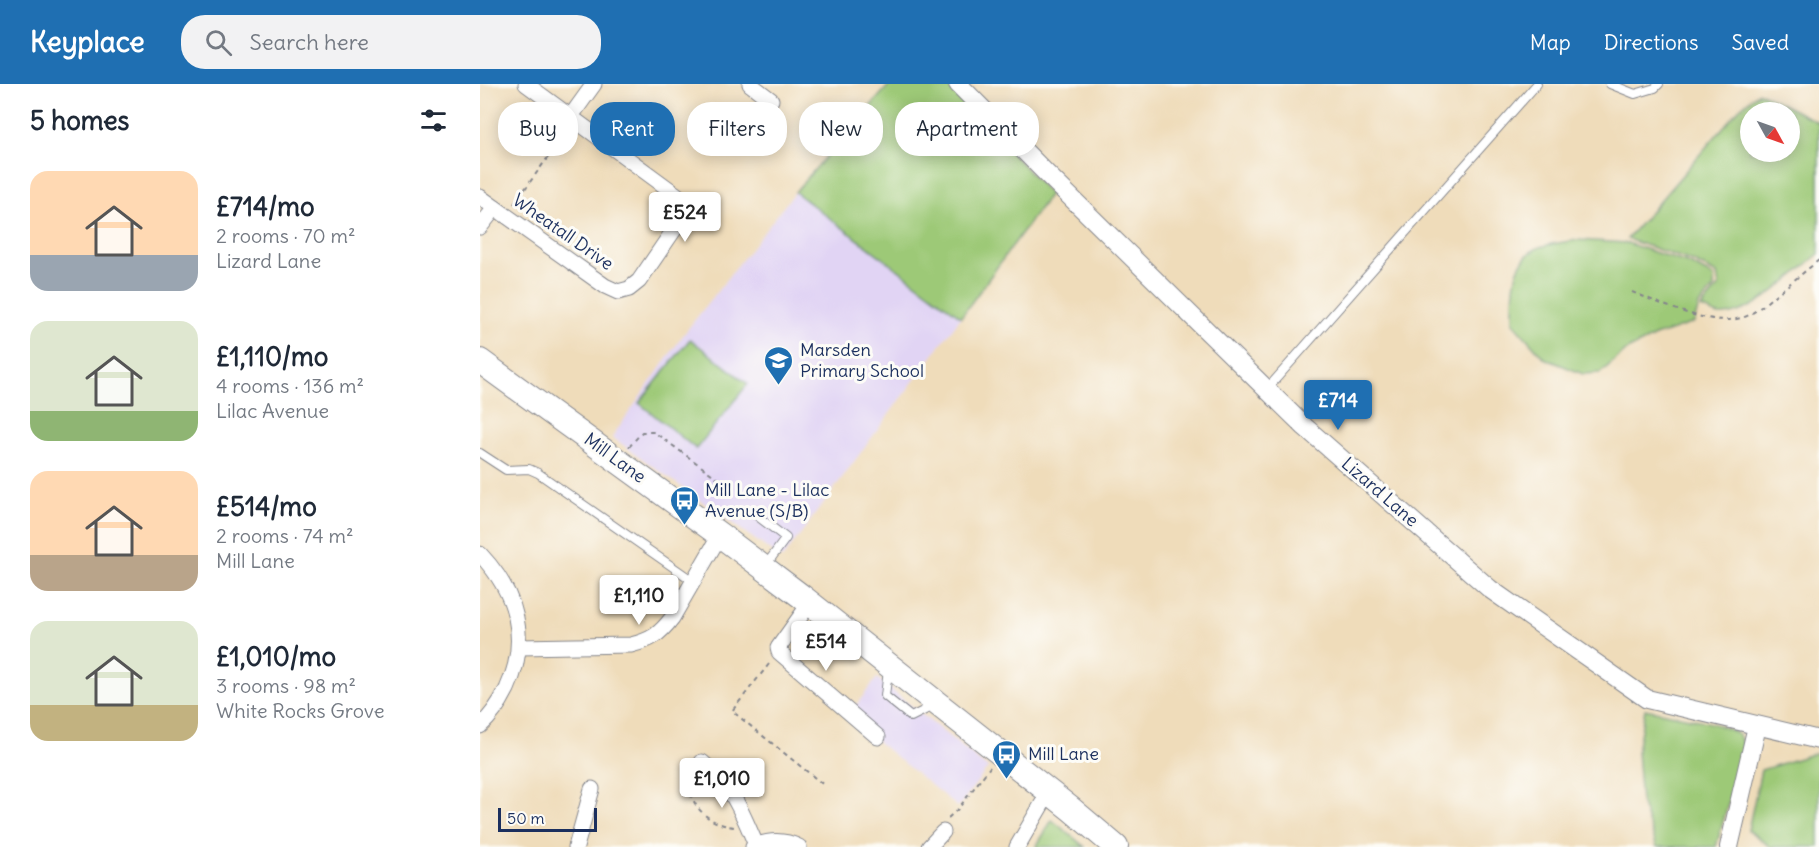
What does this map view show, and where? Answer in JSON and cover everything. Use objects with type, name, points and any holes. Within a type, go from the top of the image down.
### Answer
[{"type":"main road","name":"Mill Lane","points":[[481,364],[619,461],[764,568],[1116,847]]},
{"type":"street","name":"Wheatall Drive","points":[[526,84],[551,102]]},
{"type":"street","points":[[578,111],[594,84]]},
{"type":"street","points":[[750,84],[771,99]]},
{"type":"street","name":"Lizard Lane","points":[[958,84],[1305,427],[1490,589],[1647,699],[1819,740]]},
{"type":"street","name":"Wheatall Drive","points":[[480,197],[605,286],[618,292],[629,289],[639,282],[678,224],[684,213],[683,203],[677,195],[578,121]]},
{"type":"street","name":"Wheatall Drive","points":[[480,227],[500,212]]},
{"type":"street","points":[[519,647],[631,645],[648,640],[662,630],[672,618],[720,535]]},
{"type":"street","points":[[480,554],[498,574],[509,596],[517,620],[519,647],[512,677],[502,698],[490,718],[480,726]]},
{"type":"street","points":[[810,603],[778,648],[780,655],[878,737]]},
{"type":"street","points":[[1729,847],[1757,726]]},
{"type":"street","points":[[702,762],[727,786],[740,807],[754,846],[776,841],[799,847]]},
{"type":"street","points":[[576,847],[592,789]]},
{"type":"street","points":[[1017,847],[1049,792]]},
{"type":"street","points":[[928,847],[943,832]]},
{"type":"lane","points":[[1267,389],[1537,84]]},
{"type":"lane","points":[[1610,84],[1635,94],[1655,88],[1659,84]]},
{"type":"lane","points":[[480,453],[506,470],[529,469],[538,473],[693,581]]},
{"type":"lane","points":[[752,512],[786,538],[764,568]]},
{"type":"path","points":[[500,212],[544,156]]},
{"type":"path","points":[[1632,292],[1670,307],[1712,319],[1732,319],[1754,311],[1819,260]]},
{"type":"path","points":[[619,461],[642,432],[654,432],[731,488]]},
{"type":"path","points":[[779,652],[732,711],[825,786]]},
{"type":"path","points":[[943,832],[944,821],[958,809],[995,760]]},
{"type":"path","points":[[702,762],[694,762],[686,772],[687,787],[692,800],[704,816],[724,826],[749,829]]},
{"type":"shaded area","name":"Marsden Primary School","points":[[795,192],[961,317],[782,559],[612,437],[684,334]]},
{"type":"shaded area","points":[[877,678],[988,768],[958,807],[879,743],[853,709]]},
{"type":"green space","points":[[890,84],[947,84],[964,102],[895,102],[895,156],[1014,156],[1050,194],[961,317],[795,192],[827,156],[883,156],[883,102],[874,102]]},
{"type":"green space","points":[[1759,92],[1778,102],[1747,102]]},
{"type":"green space","points":[[1740,108],[1740,162],[1800,162],[1800,113],[1819,123],[1819,254],[1758,302],[1732,314],[1719,315],[1701,308],[1719,286],[1717,274],[1694,262],[1627,239]]},
{"type":"green space","points":[[1578,240],[1627,243],[1690,264],[1714,277],[1714,288],[1699,305],[1694,323],[1655,336],[1627,350],[1600,373],[1583,374],[1544,358],[1513,323],[1515,279],[1523,260],[1540,247]]},
{"type":"green space","points":[[690,339],[748,384],[696,449],[639,403]]},
{"type":"green space","points":[[1645,709],[1716,724],[1734,732],[1740,738],[1744,747],[1716,847],[1657,847],[1641,802],[1637,751]]},
{"type":"green space","points":[[1819,752],[1819,847],[1771,847],[1748,830],[1761,770]]},
{"type":"green space","points":[[1052,820],[1085,847],[1036,847]]},
{"type":"place","name":"Marsden Primary School","points":[[779,386]]},
{"type":"place","name":"Mill Lane - Lilac Avenue (S/B)","points":[[684,526]]},
{"type":"place","name":"Mill Lane","points":[[1007,780]]}]
